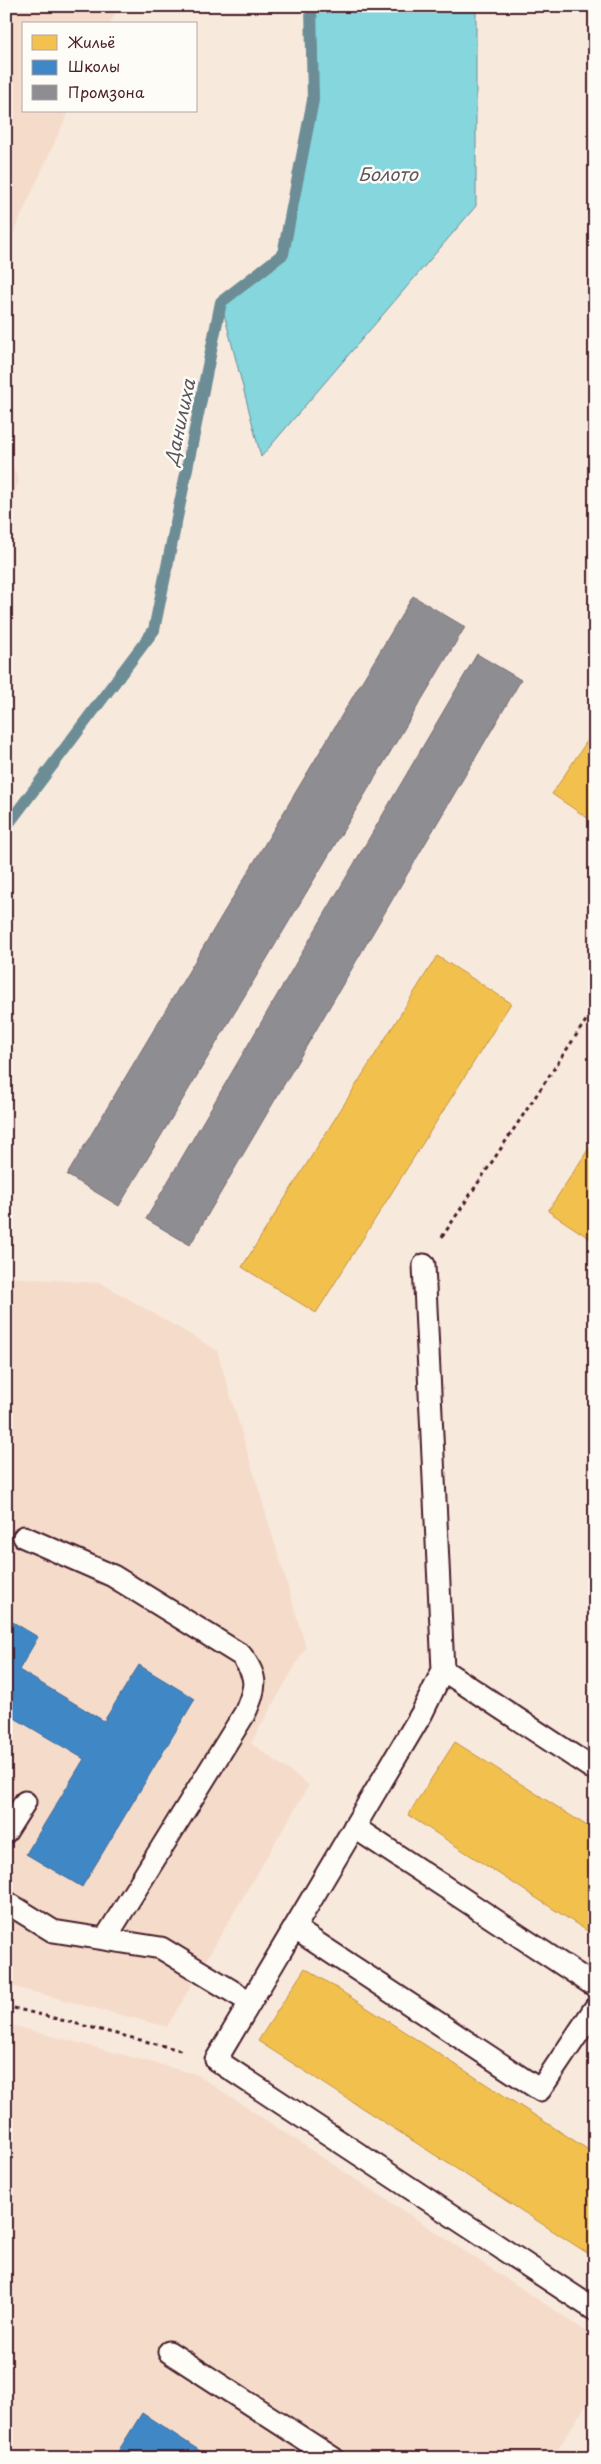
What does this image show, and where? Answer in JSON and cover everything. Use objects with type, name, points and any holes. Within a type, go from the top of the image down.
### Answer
[{"type":"lane","points":[[424,1265],[443,1670],[422,1713],[216,2060],[595,2310]]},
{"type":"lane","points":[[24,1537],[113,1576],[241,1655],[252,1670],[255,1690],[245,1713],[105,1939]]},
{"type":"lane","points":[[443,1670],[595,1770]]},
{"type":"lane","points":[[6,1832],[25,1802]]},
{"type":"lane","points":[[354,1827],[595,1986]]},
{"type":"lane","points":[[6,1902],[53,1931],[161,1948],[250,2002]]},
{"type":"lane","points":[[294,1928],[540,2090],[595,2008]]},
{"type":"lane","points":[[169,2352],[333,2458]]},
{"type":"path","points":[[424,1265],[595,1006]]},
{"type":"path","points":[[6,2006],[216,2060]]},
{"type":"shaded area","points":[[6,6],[118,6],[111,22],[22,22],[22,112],[69,112],[6,249]]},
{"type":"shaded area","points":[[6,451],[19,481],[6,510]]},
{"type":"shaded area","points":[[6,1277],[101,1283],[217,1350],[306,1647],[251,1743],[309,1785],[167,2027],[6,1985]]},
{"type":"shaded area","points":[[595,1540],[595,1670],[589,1659],[592,1557]]},
{"type":"shaded area","points":[[11,2025],[196,2074],[595,2337],[595,2391],[552,2458],[6,2458],[6,2032]]},
{"type":"water","name":"Болото","points":[[311,6],[476,6],[476,206],[261,457],[221,302],[283,254],[313,100]]},
{"type":"building: Жильё","points":[[595,729],[595,823],[552,794]]},
{"type":"building: Жильё","points":[[437,956],[511,1003],[316,1313],[242,1267]]},
{"type":"building: Жильё","points":[[595,1139],[595,1242],[548,1211]]},
{"type":"building: Жильё","points":[[455,1742],[595,1831],[595,1936],[408,1815]]},
{"type":"building: Жильё","points":[[305,1968],[595,2154],[595,2258],[258,2041]]},
{"type":"building: Школы","points":[[6,1618],[38,1637],[19,1670],[104,1721],[139,1665],[195,1699],[82,1887],[26,1854],[84,1759],[6,1713]]},
{"type":"building: Школы","points":[[142,2413],[211,2458],[114,2458]]},
{"type":"building: Промзона","points":[[413,596],[465,627],[119,1206],[67,1175]]},
{"type":"building: Промзона","points":[[477,654],[521,680],[190,1245],[146,1219]]},
{"type":"waterway","name":"Данилиха","points":[[6,827],[154,630],[221,302],[283,254],[313,100],[311,6]]}]
